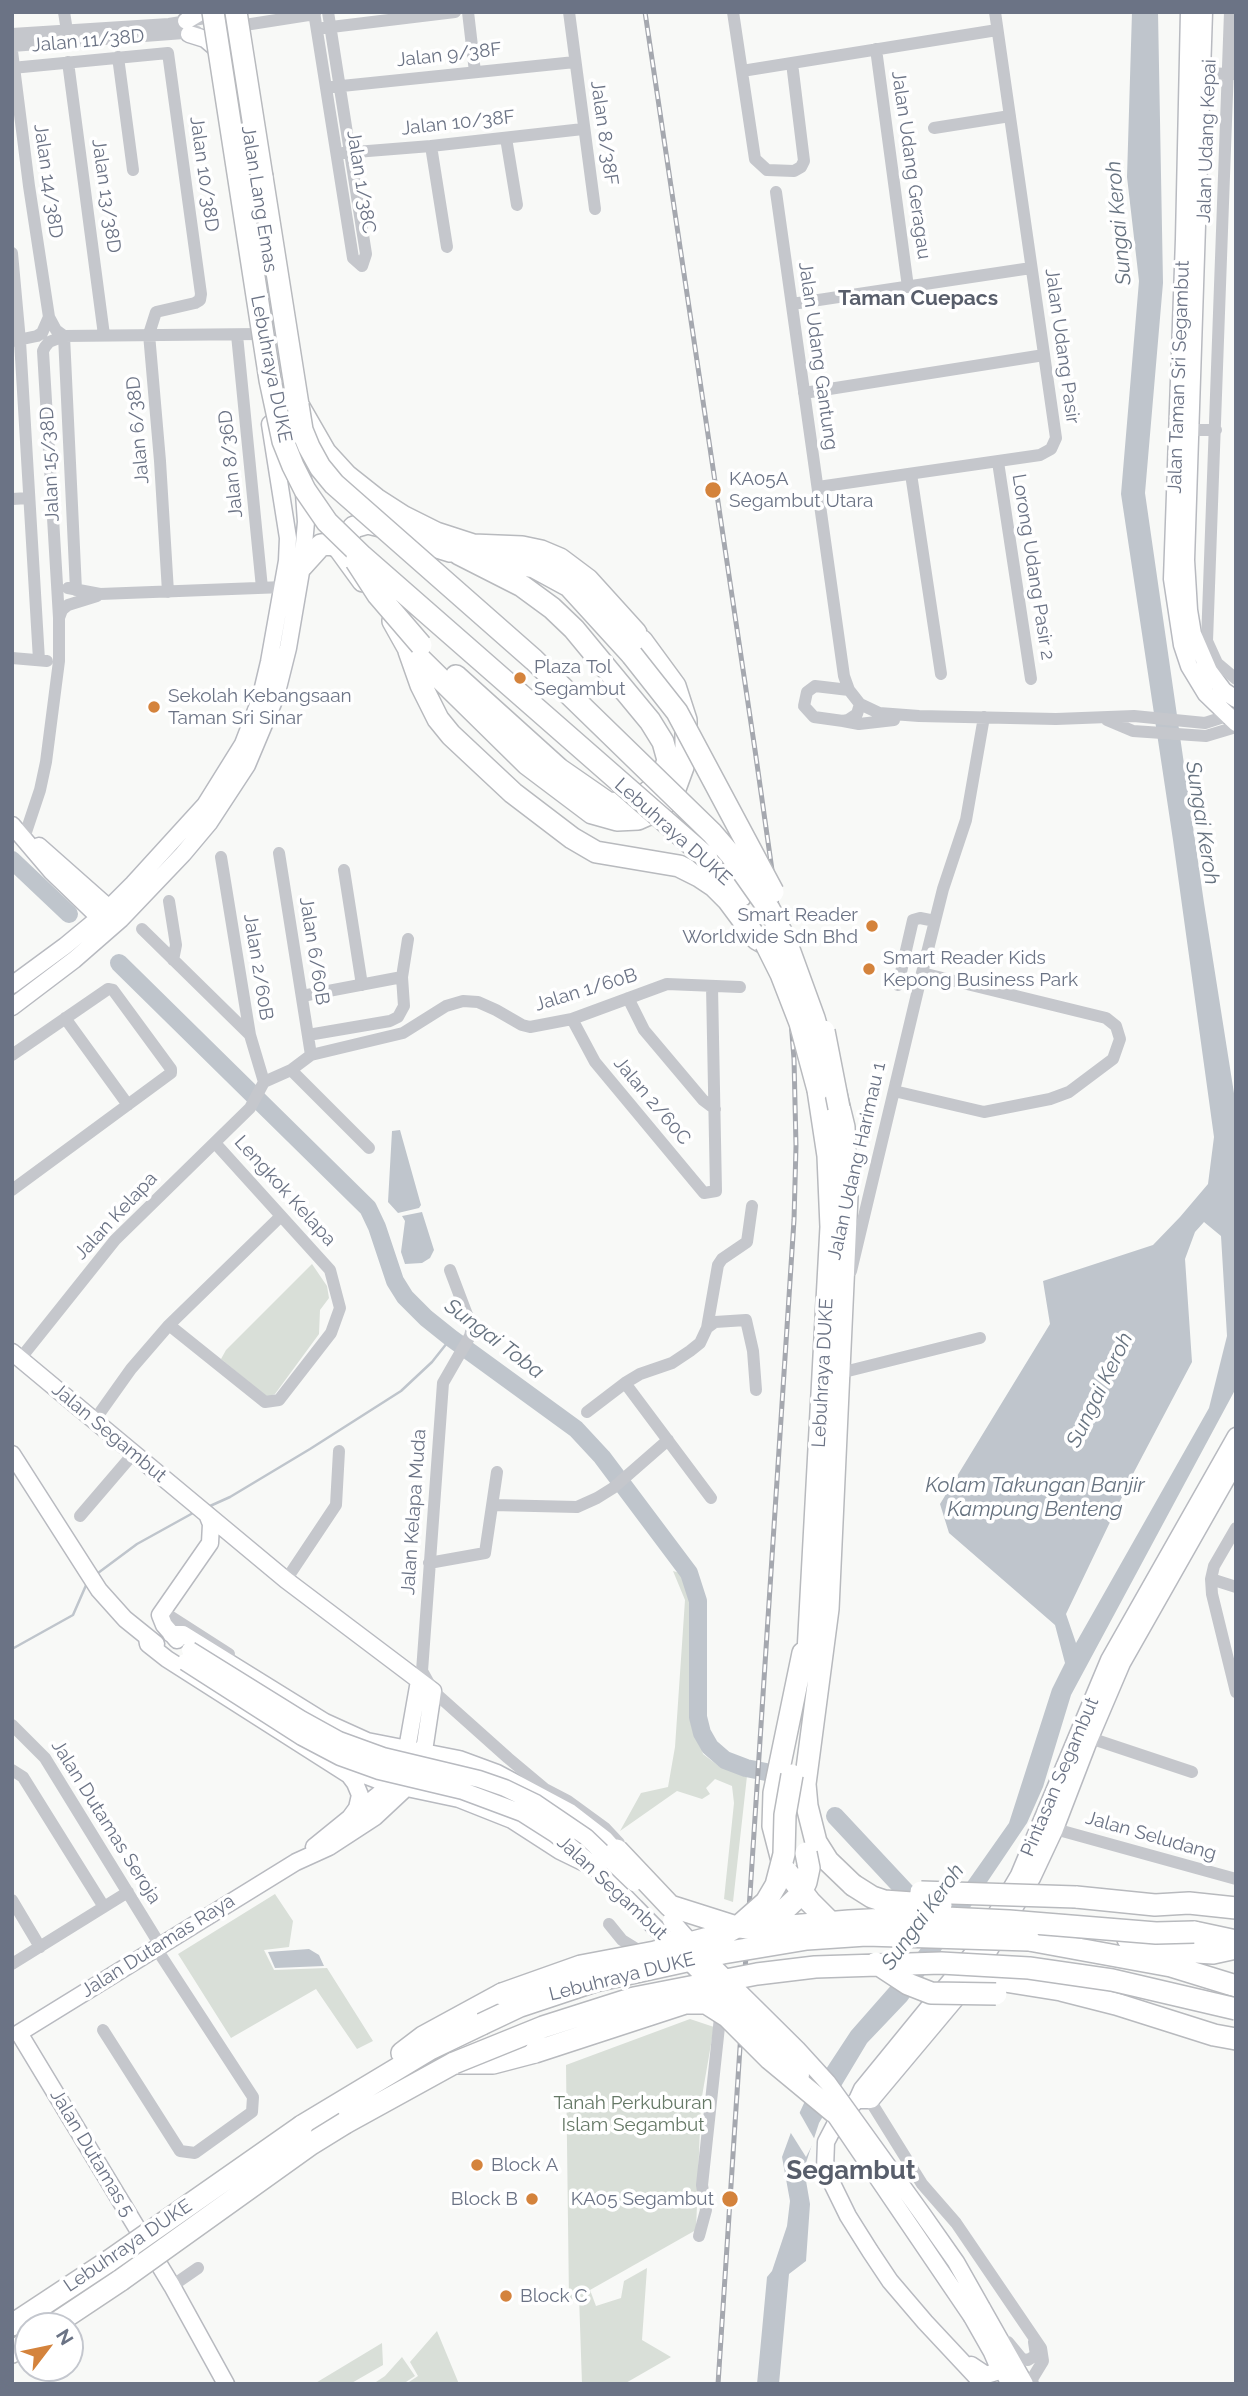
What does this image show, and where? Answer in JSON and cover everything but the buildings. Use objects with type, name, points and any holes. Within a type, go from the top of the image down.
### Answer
[{"type":"highway","name":"Lebuhraya DUKE","points":[[224,16],[302,430],[320,467],[334,484],[534,660],[712,833],[769,909],[786,941],[814,1018],[845,1139],[847,1196],[828,1609],[799,1774]]},
{"type":"highway","name":"Lebuhraya DUKE","points":[[224,16],[276,412],[293,466],[306,490],[327,522],[362,556],[730,881],[762,930],[800,1023],[814,1071],[825,1125],[831,1227],[807,1678],[799,1774]]},
{"type":"highway","points":[[298,405],[325,452],[347,476],[404,517],[455,540],[473,545],[522,547],[541,551],[560,559],[588,580],[639,637],[675,686],[686,720],[686,749],[683,767],[672,797],[656,811],[638,819],[617,820],[592,813],[550,783],[490,728],[392,619],[339,548],[327,543],[313,552],[302,566]]},
{"type":"highway","points":[[293,427],[307,460],[326,489],[339,501],[408,538],[459,554],[534,566],[569,586],[632,655],[677,712],[790,923],[804,958],[821,1020],[839,1108]]},
{"type":"highway","points":[[327,522],[351,552],[414,645],[559,769],[608,803],[625,804],[639,800],[661,781],[667,760],[663,742],[650,721],[574,629],[552,608],[522,586],[459,554]]},
{"type":"highway","points":[[348,560],[344,545],[351,529],[368,523],[389,528]]},
{"type":"highway","points":[[414,645],[421,685],[438,719],[451,735],[513,793],[572,838],[596,852],[679,866],[699,876],[728,900],[757,939],[766,944]]},
{"type":"highway","points":[[808,1641],[801,1657],[774,1793],[773,1826],[778,1852],[787,1871],[810,1902],[863,1954],[889,1974],[931,1993],[1024,1995],[1056,2001],[1188,2040],[1236,2051]]},
{"type":"highway","points":[[799,1774],[816,1842],[828,1861],[853,1885],[872,1897],[894,1902],[1074,1913],[1195,1942],[1213,1953],[1236,1948]]},
{"type":"highway","points":[[703,1916],[765,1916],[782,1912],[800,1895],[809,1868],[796,1815],[799,1774]]},
{"type":"highway","points":[[386,2074],[405,2050],[423,2036],[502,1994],[581,1966],[655,1952],[724,1934],[740,1925],[766,1902],[776,1885],[784,1854],[786,1815],[799,1774]]},
{"type":"highway","points":[[617,1850],[670,1906],[733,1926],[755,1930],[925,1917],[1156,1933],[1195,1942]]},
{"type":"highway","points":[[853,1885],[897,1892],[944,1891],[1076,1897],[1155,1905],[1189,1903],[1236,1908]]},
{"type":"highway","points":[[1155,1905],[1188,1914],[1236,1921]]},
{"type":"highway","name":"Lebuhraya DUKE","points":[[12,2325],[109,2261],[302,2126],[386,2074],[430,2049],[520,2006],[558,1992],[634,1971],[807,1939],[866,1935],[1030,1940],[1171,1966],[1236,1986]]},
{"type":"highway","points":[[1030,1940],[1079,1936],[1195,1942],[1236,1941]]},
{"type":"highway","name":"Lebuhraya DUKE","points":[[73,2312],[311,2144],[454,2063],[542,2027],[634,1998],[757,1974],[815,1967],[941,1963],[1065,1973],[1156,1989],[1236,2009]]},
{"type":"highway","points":[[1065,1973],[1236,2028]]},
{"type":"highway","points":[[970,1983],[992,1979],[1061,1990],[1225,2037]]},
{"type":"highway","points":[[454,2063],[493,2063],[685,2003],[706,2003],[728,2017],[770,2059],[834,2112]]},
{"type":"main road","name":"Jalan Taman Sri Segambut","points":[[1189,12],[1200,168],[1186,560],[1189,610],[1193,634],[1209,671],[1224,691],[1236,699]]},
{"type":"main road","name":"Jalan Taman Sri Segambut","points":[[1204,12],[1195,73],[1184,239],[1172,579],[1182,645],[1189,666],[1206,694],[1234,720]]},
{"type":"main road","points":[[187,27],[224,16]]},
{"type":"main road","name":"Jalan Lang Emas","points":[[110,918],[133,884],[205,805],[243,744],[260,700],[284,587],[288,538],[218,50],[224,16]]},
{"type":"main road","name":"Jalan Lang Emas","points":[[110,918],[209,823],[247,765],[276,696],[288,648],[302,566],[305,511],[303,479],[224,16]]},
{"type":"main road","points":[[187,27],[218,50]]},
{"type":"main road","points":[[20,833],[52,872],[82,891],[110,918]]},
{"type":"main road","points":[[82,891],[111,890],[133,884]]},
{"type":"main road","points":[[65,946],[75,933],[81,915],[82,891]]},
{"type":"main road","points":[[12,985],[65,946],[110,918]]},
{"type":"main road","points":[[12,1007],[74,960],[110,918]]},
{"type":"main road","name":"Jalan Segambut","points":[[16,1355],[286,1580],[424,1681]]},
{"type":"main road","name":"Pintasan Segambut","points":[[863,2096],[973,1953],[1019,1875],[1109,1660],[1236,1436]]},
{"type":"main road","name":"Jalan Segambut","points":[[12,1454],[99,1590],[125,1619],[147,1638],[188,1656],[339,1740],[383,1756],[479,1779],[505,1788],[536,1802],[586,1837],[671,1920],[828,2083],[935,2232],[981,2315],[987,2341],[1010,2384]]},
{"type":"main road","name":"Pintasan Segambut","points":[[949,2350],[883,2271],[848,2216],[825,2169],[824,2152],[831,2130],[846,2110],[863,2096],[970,1983],[988,1955],[1032,1878],[1055,1829],[1122,1663],[1236,1462]]},
{"type":"main road","points":[[125,1619],[144,1623],[161,1613],[210,1543],[211,1524],[207,1514]]},
{"type":"main road","points":[[210,1543],[219,1540],[239,1541]]},
{"type":"main road","name":"Jalan Segambut","points":[[161,1613],[171,1634],[188,1656],[302,1737],[340,1757],[379,1771],[463,1791],[522,1813],[555,1834],[599,1870],[787,2059],[834,2112],[981,2315],[1025,2384]]},
{"type":"main road","points":[[171,1634],[183,1634],[367,1741],[423,1752],[497,1773],[551,1800],[591,1827],[617,1850],[671,1920]]},
{"type":"main road","points":[[147,1638],[148,1644],[167,1659],[353,1779],[360,1795],[357,1808],[346,1823]]},
{"type":"main road","name":"Jalan Dutamas Raya","points":[[16,2035],[305,1857],[329,1847],[375,1817],[405,1788],[423,1752],[424,1681]]},
{"type":"main road","points":[[321,1716],[342,1734],[349,1748],[344,1755],[336,1759],[325,1759]]},
{"type":"main road","points":[[423,1752],[428,1759],[421,1767],[420,1783],[425,1792]]},
{"type":"main road","name":"Jalan Dutamas Raya","points":[[305,1857],[423,1752]]},
{"type":"main road","points":[[325,1759],[388,1784],[458,1799],[512,1820],[560,1851],[599,1870]]},
{"type":"main road","name":"Jalan Dutamas 5","points":[[16,2035],[172,2286],[226,2384]]},
{"type":"main road","points":[[949,2350],[990,2375],[996,2372],[997,2364],[987,2341]]},
{"type":"main road","points":[[949,2350],[984,2384]]},
{"type":"street","points":[[64,12],[67,31]]},
{"type":"street","points":[[115,12],[117,27]]},
{"type":"street","points":[[324,28],[455,12]]},
{"type":"street","points":[[468,12],[475,72]]},
{"type":"street","name":"Jalan 8/38F","points":[[569,12],[595,209]]},
{"type":"street","points":[[733,12],[755,159],[767,170],[794,171],[804,162],[793,63]]},
{"type":"street","name":"Jalan Udang Pasir","points":[[818,487],[1040,455],[1051,449],[1056,438],[995,12]]},
{"type":"street","name":"Jalan Udang Kepai","points":[[1230,12],[1232,74],[1209,528],[1206,641],[1217,663],[1236,679]]},
{"type":"street","points":[[12,48],[187,27],[224,16],[319,13]]},
{"type":"street","name":"Jalan 1/38C","points":[[319,13],[324,28],[343,153],[366,254],[362,266],[353,258],[343,153]]},
{"type":"street","points":[[12,34],[117,27],[168,18],[187,27]]},
{"type":"street","points":[[742,71],[998,30]]},
{"type":"street","name":"Jalan 14/38D","points":[[12,48],[49,317]]},
{"type":"street","name":"Jalan Udang Geragau","points":[[876,49],[908,287]]},
{"type":"street","name":"Jalan 11/38D","points":[[13,67],[168,53]]},
{"type":"street","name":"Jalan 10/38D","points":[[149,334],[156,312],[195,303],[200,300],[201,294],[168,53]]},
{"type":"street","points":[[118,57],[133,170]]},
{"type":"street","name":"Jalan 13/38D","points":[[68,61],[104,335]]},
{"type":"street","name":"Jalan 9/38F","points":[[332,87],[575,62]]},
{"type":"street","points":[[1195,73],[1232,74]]},
{"type":"street","points":[[934,128],[1010,116]]},
{"type":"street","name":"Jalan 10/38F","points":[[343,153],[583,129]]},
{"type":"street","points":[[506,138],[517,205]]},
{"type":"street","points":[[431,146],[447,247]]},
{"type":"street","name":"Jalan Udang Gantung","points":[[776,192],[834,608],[844,676],[849,690]]},
{"type":"street","points":[[12,253],[39,660]]},
{"type":"street","points":[[792,304],[1031,268]]},
{"type":"street","points":[[49,317],[56,330],[64,336]]},
{"type":"street","points":[[19,341],[42,332],[49,317]]},
{"type":"street","name":"Jalan 6/38D","points":[[149,334],[168,592]]},
{"type":"street","points":[[43,351],[49,342],[64,336],[259,334]]},
{"type":"street","name":"Jalan 8/36D","points":[[237,335],[262,588]]},
{"type":"street","name":"Jalan 15/38D","points":[[64,336],[76,590]]},
{"type":"street","points":[[19,341],[37,343],[43,351],[59,618],[59,661],[47,762],[40,790],[20,833]]},
{"type":"street","points":[[804,393],[1044,355]]},
{"type":"street","points":[[1191,430],[1216,430]]},
{"type":"street","name":"Lorong Udang Pasir 2","points":[[998,462],[1031,679]]},
{"type":"street","points":[[911,474],[941,674]]},
{"type":"street","points":[[12,499],[29,498]]},
{"type":"street","points":[[56,575],[63,585],[100,594],[284,587]]},
{"type":"street","points":[[59,618],[68,605],[100,594]]},
{"type":"street","points":[[12,658],[59,661]]},
{"type":"street","points":[[919,716],[859,724],[814,717],[806,711],[803,701],[807,692],[816,686],[849,690],[860,704],[879,713],[1103,719],[1134,716],[1206,729]]},
{"type":"street","points":[[843,721],[857,714],[860,704]]},
{"type":"street","name":"Jalan Udang Harimau 1","points":[[829,1624],[850,1276],[943,889],[966,820],[984,717]]},
{"type":"street","points":[[1103,719],[1133,731],[1206,729],[1234,720]]},
{"type":"street","name":"Jalan 6/60B","points":[[279,853],[312,1055]]},
{"type":"street","name":"Jalan 2/60B","points":[[221,857],[250,1035],[263,1085]]},
{"type":"street","points":[[344,870],[362,985]]},
{"type":"street","points":[[169,901],[176,945],[173,960]]},
{"type":"street","points":[[898,985],[913,920],[920,918],[935,921]]},
{"type":"street","points":[[142,929],[250,1035]]},
{"type":"street","points":[[308,1035],[390,1021],[398,1017],[404,1006],[402,977],[408,939]]},
{"type":"street","points":[[894,1091],[984,1112],[1050,1100],[1069,1092],[1113,1059],[1120,1039],[1116,1026],[1106,1018],[922,973]]},
{"type":"street","points":[[302,996],[402,977]]},
{"type":"street","name":"Jalan 1/60B","points":[[263,1085],[312,1055],[403,1033],[446,1006],[463,1001],[478,1002],[530,1027],[572,1019],[667,984],[740,987]]},
{"type":"street","points":[[712,986],[715,1110]]},
{"type":"street","points":[[12,1055],[108,989],[113,990],[172,1069],[171,1073],[12,1190]]},
{"type":"street","points":[[628,998],[644,1030],[703,1100],[715,1110]]},
{"type":"street","points":[[398,1017],[403,1033]]},
{"type":"street","points":[[65,1018],[128,1105]]},
{"type":"street","name":"Jalan 2/60C","points":[[572,1019],[595,1062],[704,1193],[716,1191],[715,1110]]},
{"type":"street","points":[[291,1070],[369,1148]]},
{"type":"street","name":"Jalan Kelapa","points":[[16,1355],[115,1240],[250,1108],[263,1085]]},
{"type":"street","name":"Lengkok Kelapa","points":[[169,1325],[265,1402],[279,1400],[331,1333],[340,1308],[330,1269],[215,1143]]},
{"type":"street","points":[[708,1328],[718,1265],[722,1259],[747,1242],[752,1206]]},
{"type":"street","points":[[94,1421],[131,1369],[169,1325],[281,1216]]},
{"type":"street","name":"Jalan Kelapa Muda","points":[[424,1681],[429,1563],[443,1383],[472,1328],[450,1270]]},
{"type":"street","points":[[587,1412],[625,1383],[640,1374],[672,1363],[698,1345],[715,1322],[746,1320],[753,1351],[756,1390]]},
{"type":"street","points":[[844,1372],[980,1338]]},
{"type":"street","points":[[625,1383],[711,1498]]},
{"type":"street","points":[[493,1505],[577,1507],[597,1499],[613,1488],[668,1440]]},
{"type":"street","points":[[286,1580],[336,1505],[339,1451]]},
{"type":"street","points":[[80,1516],[134,1453]]},
{"type":"street","points":[[429,1563],[485,1553],[497,1472]]},
{"type":"street","points":[[1235,1689],[1212,1594],[1211,1579],[1214,1566],[1236,1528]]},
{"type":"street","points":[[1211,1579],[1236,1587]]},
{"type":"street","points":[[161,1613],[321,1716]]},
{"type":"street","points":[[424,1681],[545,1789],[568,1801],[605,1828],[645,1871],[714,1932],[719,1941],[721,2020],[703,2173],[706,2210],[699,2236]]},
{"type":"street","name":"Jalan Dutamas Seroja","points":[[12,1725],[45,1758],[128,1892],[158,1947],[253,2097],[252,2112],[195,2153],[180,2151],[103,2030]]},
{"type":"street","points":[[1090,1738],[1192,1772]]},
{"type":"street","points":[[12,1770],[23,1777],[104,1907]]},
{"type":"street","name":"Jalan Seludang","points":[[1055,1829],[1236,1880]]},
{"type":"street","points":[[12,1964],[128,1892]]},
{"type":"street","points":[[12,1900],[40,1947]]},
{"type":"street","points":[[608,1924],[622,1940],[720,2002]]},
{"type":"street","points":[[863,2096],[922,2184],[963,2232],[1041,2348],[1044,2356],[1032,2379],[1033,2384]]},
{"type":"street","points":[[172,2286],[198,2268]]},
{"type":"street","points":[[981,2315],[1024,2360],[1030,2360],[1036,2355],[1032,2335]]},
{"type":"green space","points":[[312,1264],[327,1286],[329,1298],[320,1310],[319,1334],[275,1394],[267,1397],[221,1359],[226,1350]]},
{"type":"green space","points":[[673,1571],[683,1574],[694,1605],[692,1712],[703,1754],[720,1767],[747,1776],[733,1902],[724,1899],[734,1803],[732,1786],[715,1779],[706,1788],[710,1794],[702,1799],[677,1791],[620,1831],[641,1793],[668,1787],[675,1747],[685,1600]]},
{"type":"green space","points":[[275,1894],[293,1921],[289,1947],[264,1950],[274,1970],[327,1968],[373,2041],[357,2049],[316,1989],[231,2038],[178,1954]]},
{"type":"green space","name":"Tanah Perkuburan Islam Segambut","points":[[690,2019],[714,2027],[701,2102],[696,2230],[590,2290],[596,2306],[621,2298],[624,2281],[647,2268],[642,2340],[671,2357],[624,2384],[582,2384],[579,2296],[569,2301],[566,2065]]},
{"type":"green space","points":[[437,2331],[459,2384],[406,2384],[418,2376],[410,2362]]},
{"type":"green space","points":[[382,2343],[383,2365],[350,2384],[314,2384]]},
{"type":"green space","points":[[402,2357],[415,2376],[403,2384],[373,2384],[385,2376]]},
{"type":"water","points":[[1132,12],[1158,12],[1163,283],[1145,493],[1236,1106],[1235,1390],[1071,1695],[1043,1787],[1027,1823],[907,2001],[867,2043],[819,2123],[804,2169],[810,2204],[806,2261],[789,2274],[779,2384],[757,2384],[767,2277],[772,2271],[787,2226],[790,2201],[782,2157],[793,2127],[805,2101],[851,2031],[909,1965],[1009,1823],[1052,1689],[1065,1663],[1055,1625],[949,1533],[940,1504],[1050,1324],[1043,1281],[1153,1245],[1208,1184],[1214,1137],[1121,494],[1139,281],[1127,177]],"holes":[[[1204,1222],[1221,1236],[1227,1336],[1209,1408],[1076,1643],[1066,1614],[1134,1472],[1192,1362],[1185,1259],[1195,1232]]]},
{"type":"water","points":[[400,1130],[421,1205],[419,1208],[398,1213],[388,1202],[392,1131]]},
{"type":"water","points":[[422,1212],[434,1250],[430,1258],[422,1263],[405,1264],[401,1252],[405,1221],[402,1216]]},
{"type":"water","points":[[309,1949],[319,1955],[324,1966],[275,1968],[268,1952]]},
{"type":"pier","points":[[798,2110],[815,2140],[806,2157],[789,2130]]},
{"type":"waterway","name":"Sungai Toba","points":[[12,860],[69,914]]},
{"type":"waterway","name":"Sungai Toba","points":[[119,963],[368,1208],[395,1281],[405,1297],[451,1338],[576,1429],[602,1457],[689,1573],[698,1601],[698,1717],[702,1733],[710,1747],[725,1760],[766,1772]]},
{"type":"waterway","points":[[210,1506],[310,1449],[401,1391],[432,1362],[451,1338]]},
{"type":"waterway","points":[[98,1573],[137,1544],[193,1513]]},
{"type":"waterway","points":[[12,1649],[73,1615],[87,1583]]},
{"type":"waterway","name":"Sungai Toba","points":[[835,1816],[921,1908]]},
{"type":"railway","points":[[645,12],[755,750],[788,983],[794,1059],[794,1220],[718,2384]]},
{"type":"place","name":"KA05A Segambut Utara","points":[[713,490]]},
{"type":"place","name":"Plaza Tol Segambut","points":[[520,678]]},
{"type":"place","name":"Sekolah Kebangsaan Taman Sri Sinar","points":[[154,707]]},
{"type":"place","name":"Smart Reader Worldwide Sdn Bhd","points":[[872,926]]},
{"type":"place","name":"Smart Reader Kids Kepong Business Park","points":[[869,969]]},
{"type":"place","name":"Block A","points":[[477,2165]]},
{"type":"place","name":"Block B","points":[[532,2199]]},
{"type":"place","name":"KA05 Segambut","points":[[730,2199]]},
{"type":"place","name":"Block C","points":[[506,2296]]},
{"type":"district","name":"Taman Cuepacs","points":[[918,299]]},
{"type":"district","name":"Segambut","points":[[851,2171]]},
{"type":"water label","name":"Sungai Keroh","points":[[1119,223]]},
{"type":"water label","name":"Sungai Keroh","points":[[1202,823]]},
{"type":"water label","name":"Sungai Keroh","points":[[1100,1390]]},
{"type":"water label","name":"Kolam Takungan Banjir Kampung Benteng","points":[[1035,1498]]},
{"type":"water label","name":"Sungai Keroh","points":[[923,1917]]}]
